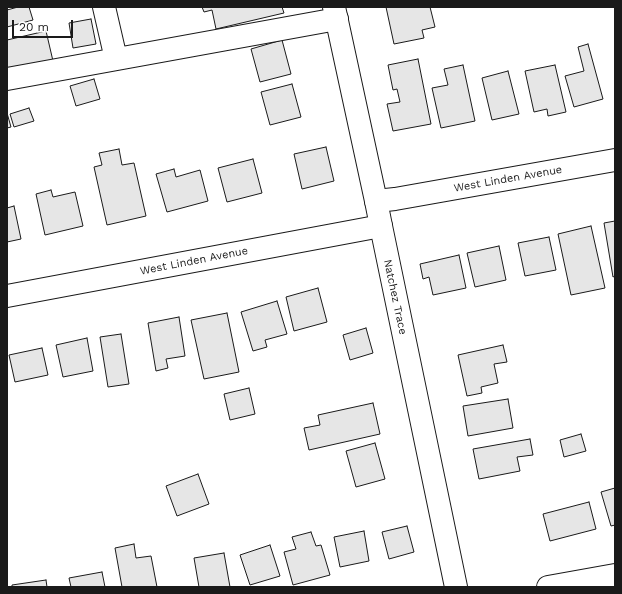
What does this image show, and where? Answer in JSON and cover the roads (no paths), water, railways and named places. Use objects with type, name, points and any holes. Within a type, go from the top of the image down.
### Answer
[{"type":"street","points":[[104,7],[116,60]]},
{"type":"street","points":[[7,79],[116,60],[335,13]]},
{"type":"street","name":"Natchez Trace","points":[[335,13],[376,201],[456,587]]},
{"type":"street","name":"West Linden Avenue","points":[[376,201],[615,160]]},
{"type":"street","name":"West Linden Avenue","points":[[7,296],[381,226]]},
{"type":"street","points":[[548,587],[615,575]]}]
